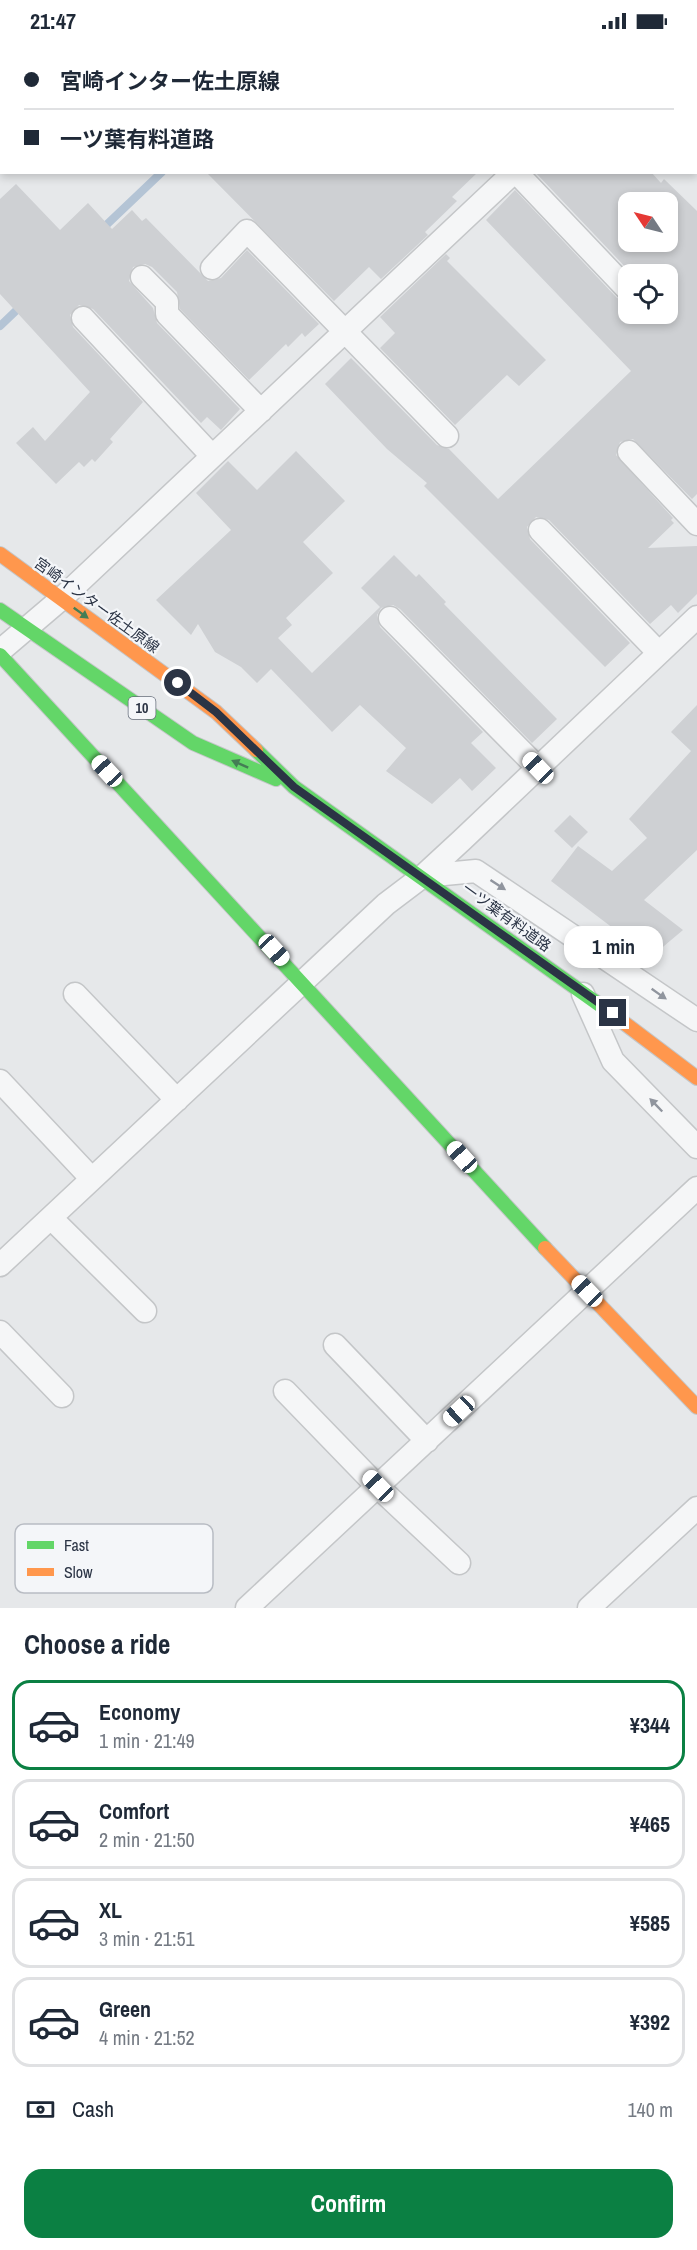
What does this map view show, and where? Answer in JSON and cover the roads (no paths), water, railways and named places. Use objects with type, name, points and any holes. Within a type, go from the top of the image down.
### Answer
[{"type":"main road","name":"宮崎インター佐土原線","points":[[0,554],[216,712],[294,787]]},
{"type":"main road","name":"10","points":[[0,610],[193,743],[294,787]]},
{"type":"main road","points":[[0,653],[542,1244],[697,1407]]},
{"type":"main road","name":"一ツ葉有料道路","points":[[294,787],[423,876],[581,990],[697,1078]]},
{"type":"street","points":[[0,653],[61,599],[513,174]]},
{"type":"street","points":[[517,174],[618,280]]},
{"type":"street","points":[[212,268],[247,231],[447,436]]},
{"type":"street","points":[[141,277],[167,302],[166,314],[261,411]]},
{"type":"street","points":[[83,318],[212,456]]},
{"type":"street","points":[[629,452],[697,524]]},
{"type":"street","points":[[540,530],[659,653]]},
{"type":"street","points":[[3,1257],[51,1218],[386,904],[423,876],[697,617]]},
{"type":"street","points":[[390,618],[538,768]]},
{"type":"street","points":[[423,876],[476,871],[697,1020]]},
{"type":"street","points":[[581,990],[613,1061],[697,1147]]},
{"type":"street","points":[[75,994],[177,1100]]},
{"type":"street","points":[[0,1081],[92,1179]]},
{"type":"street","points":[[248,1608],[697,1188]]},
{"type":"street","points":[[51,1218],[145,1311]]},
{"type":"street","points":[[0,1332],[62,1396]]},
{"type":"street","points":[[335,1345],[427,1441]]},
{"type":"street","points":[[285,1391],[378,1486],[459,1563]]},
{"type":"street","points":[[589,1608],[697,1508]]},
{"type":"waterway","points":[[101,230],[160,174]]},
{"type":"waterway","points":[[0,326],[22,305]]}]
